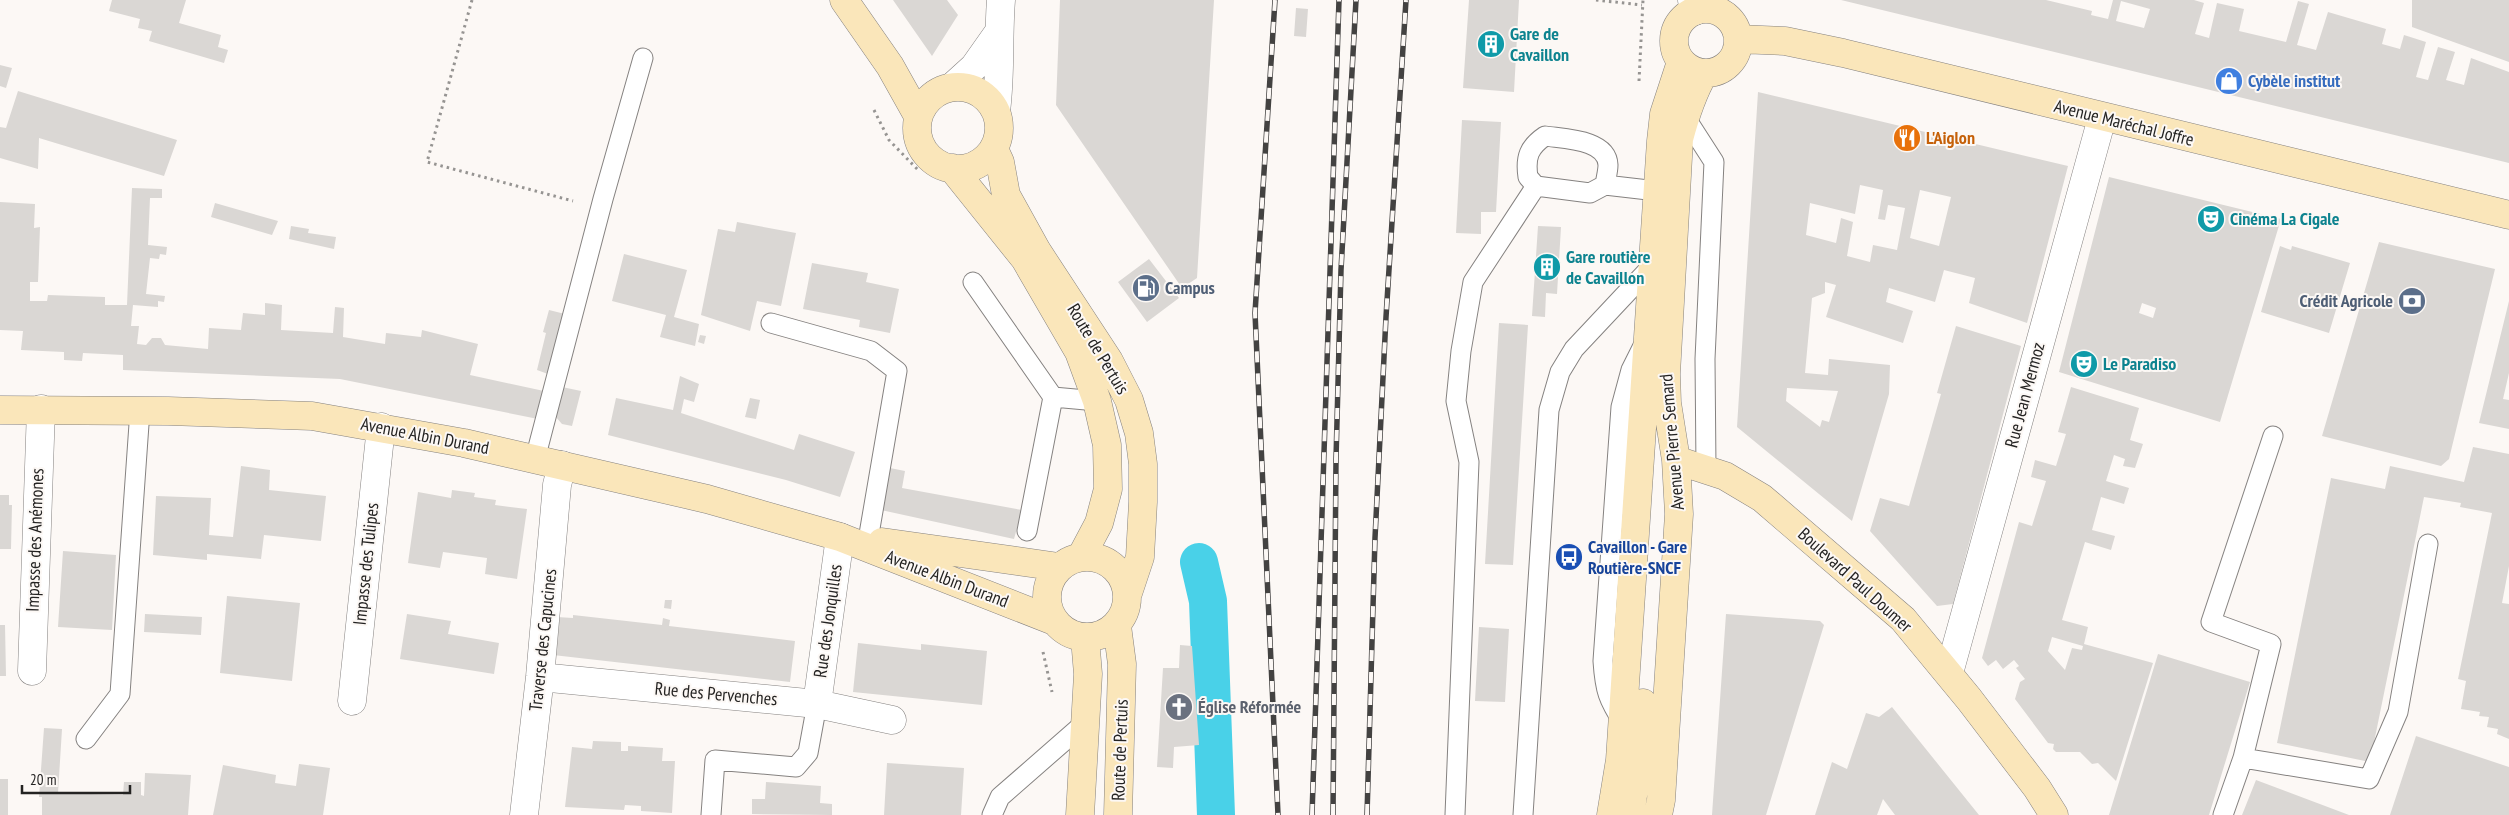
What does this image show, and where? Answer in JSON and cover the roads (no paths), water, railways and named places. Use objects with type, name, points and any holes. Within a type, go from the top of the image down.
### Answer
[{"type":"main road","points":[[844,0],[890,66],[918,116]]},
{"type":"main road","points":[[1694,5],[1718,11],[1728,18],[1735,28],[1738,39],[1737,50],[1724,67],[1693,67],[1675,51],[1674,39],[1677,27],[1694,5]]},
{"type":"main road","name":"Avenue Maréchal Joffre","points":[[1738,39],[1757,38],[1812,46],[2102,118],[2509,215]]},
{"type":"main road","points":[[890,66],[921,81],[950,87],[966,87],[978,92],[989,100],[996,111],[1000,124],[999,137],[994,149],[976,165],[964,169],[939,164],[928,155],[920,144],[917,130],[918,116],[929,99],[950,87]]},
{"type":"main road","points":[[1652,267],[1656,191],[1664,114],[1693,67]]},
{"type":"main road","name":"Avenue Pierre Semard","points":[[1658,815],[1679,514],[1676,460],[1667,403],[1666,374],[1679,139],[1684,117],[1695,89],[1693,67]]},
{"type":"main road","name":"Route de Pertuis","points":[[994,149],[1000,162],[1006,195],[1038,251],[1109,361],[1129,400],[1138,433],[1143,464],[1143,502],[1140,557],[1128,593]]},
{"type":"main road","name":"Route de Pertuis","points":[[952,168],[1025,259],[1079,352],[1097,401],[1107,445],[1108,489],[1099,523],[1070,562]]},
{"type":"main road","name":"Avenue Pierre Semard","points":[[1611,815],[1620,760],[1623,722],[1652,267]]},
{"type":"main road","name":"Avenue Albin Durand","points":[[0,410],[140,410],[312,416],[381,427],[535,459],[707,499],[840,537],[1054,620]]},
{"type":"main road","points":[[1630,815],[1640,750],[1654,502],[1641,436]]},
{"type":"main road","name":"Boulevard Paul Doumer","points":[[1676,460],[1706,468],[1725,476],[1762,498],[1903,618],[1949,673],[2037,788],[2054,815]]},
{"type":"main road","name":"Avenue Albin Durand","points":[[840,537],[1070,562]]},
{"type":"main road","points":[[1095,557],[1111,564],[1121,576],[1128,593],[1125,613],[1117,626],[1106,634],[1085,638],[1065,631],[1054,620],[1048,607],[1046,593],[1050,578],[1070,562],[1095,557]]},
{"type":"main road","name":"Route de Pertuis","points":[[1117,626],[1122,680],[1118,815]]},
{"type":"main road","name":"Route de Pertuis","points":[[1080,815],[1087,721],[1088,674],[1085,638]]},
{"type":"street","points":[[996,111],[999,87],[998,33],[1001,0]]},
{"type":"street","points":[[950,87],[974,67],[998,33]]},
{"type":"street","name":"Rue Jean Mermoz","points":[[1949,673],[2102,118]]},
{"type":"street","name":"Impasse des Anémones","points":[[32,671],[41,409]]},
{"type":"street","name":"Impasse des Tulipes","points":[[352,701],[381,427]]},
{"type":"street","name":"Traverse des Capucines","points":[[524,815],[540,677],[557,485],[562,465]]},
{"type":"street","name":"Rue des Jonquilles","points":[[817,704],[840,537]]},
{"type":"street","name":"Rue des Pervenches","points":[[540,677],[817,704],[892,720]]},
{"type":"lane","points":[[535,459],[603,199],[643,58]]},
{"type":"lane","points":[[1684,117],[1714,162],[1705,359],[1706,468]]},
{"type":"lane","points":[[1605,185],[1608,164],[1603,152],[1594,145],[1545,136],[1535,143],[1528,152],[1528,177],[1536,186],[1590,193],[1605,185],[1656,191]]},
{"type":"lane","points":[[1455,815],[1469,462],[1456,401],[1461,351],[1472,282],[1536,186]]},
{"type":"lane","points":[[1523,815],[1549,410],[1560,372],[1574,349],[1652,267]]},
{"type":"lane","points":[[974,282],[1053,398],[1027,531]]},
{"type":"lane","points":[[771,323],[871,351],[897,371],[868,540]]},
{"type":"lane","points":[[1640,750],[1609,701],[1604,688],[1603,661],[1621,407],[1631,370],[1647,340]]},
{"type":"lane","points":[[1053,398],[1097,401]]},
{"type":"lane","points":[[86,739],[120,694],[140,410]]},
{"type":"lane","points":[[2223,815],[2244,758],[2271,644],[2211,622],[2272,436]]},
{"type":"lane","points":[[2244,758],[2369,779],[2398,712],[2428,544]]},
{"type":"lane","points":[[711,815],[715,760],[796,767],[808,753],[817,704]]},
{"type":"lane","points":[[992,815],[1000,797],[1087,721]]},
{"type":"waterway","points":[[1199,562],[1208,601],[1216,815]]},
{"type":"railway","points":[[1275,0],[1255,313],[1278,815]]},
{"type":"railway","points":[[1312,815],[1339,0]]},
{"type":"railway","points":[[1333,815],[1336,459],[1341,270],[1356,0]]},
{"type":"railway","points":[[1367,815],[1375,538],[1386,317],[1406,0]]},
{"type":"place","name":"Gare de Cavaillon","points":[[1491,44]]},
{"type":"place","name":"Cybèle institut","points":[[2229,81]]},
{"type":"place","name":"L'Aiglon","points":[[1907,138]]},
{"type":"place","name":"Cinéma La Cigale","points":[[2211,219]]},
{"type":"place","name":"Gare routière de Cavaillon","points":[[1547,267]]},
{"type":"place","name":"Campus","points":[[1146,288]]},
{"type":"place","name":"Crédit Agricole","points":[[2412,301]]},
{"type":"place","name":"Le Paradiso","points":[[2084,364]]},
{"type":"place","name":"Cavaillon - Gare Routière-SNCF","points":[[1569,557]]},
{"type":"place","name":"Église Réformée","points":[[1179,707]]}]
